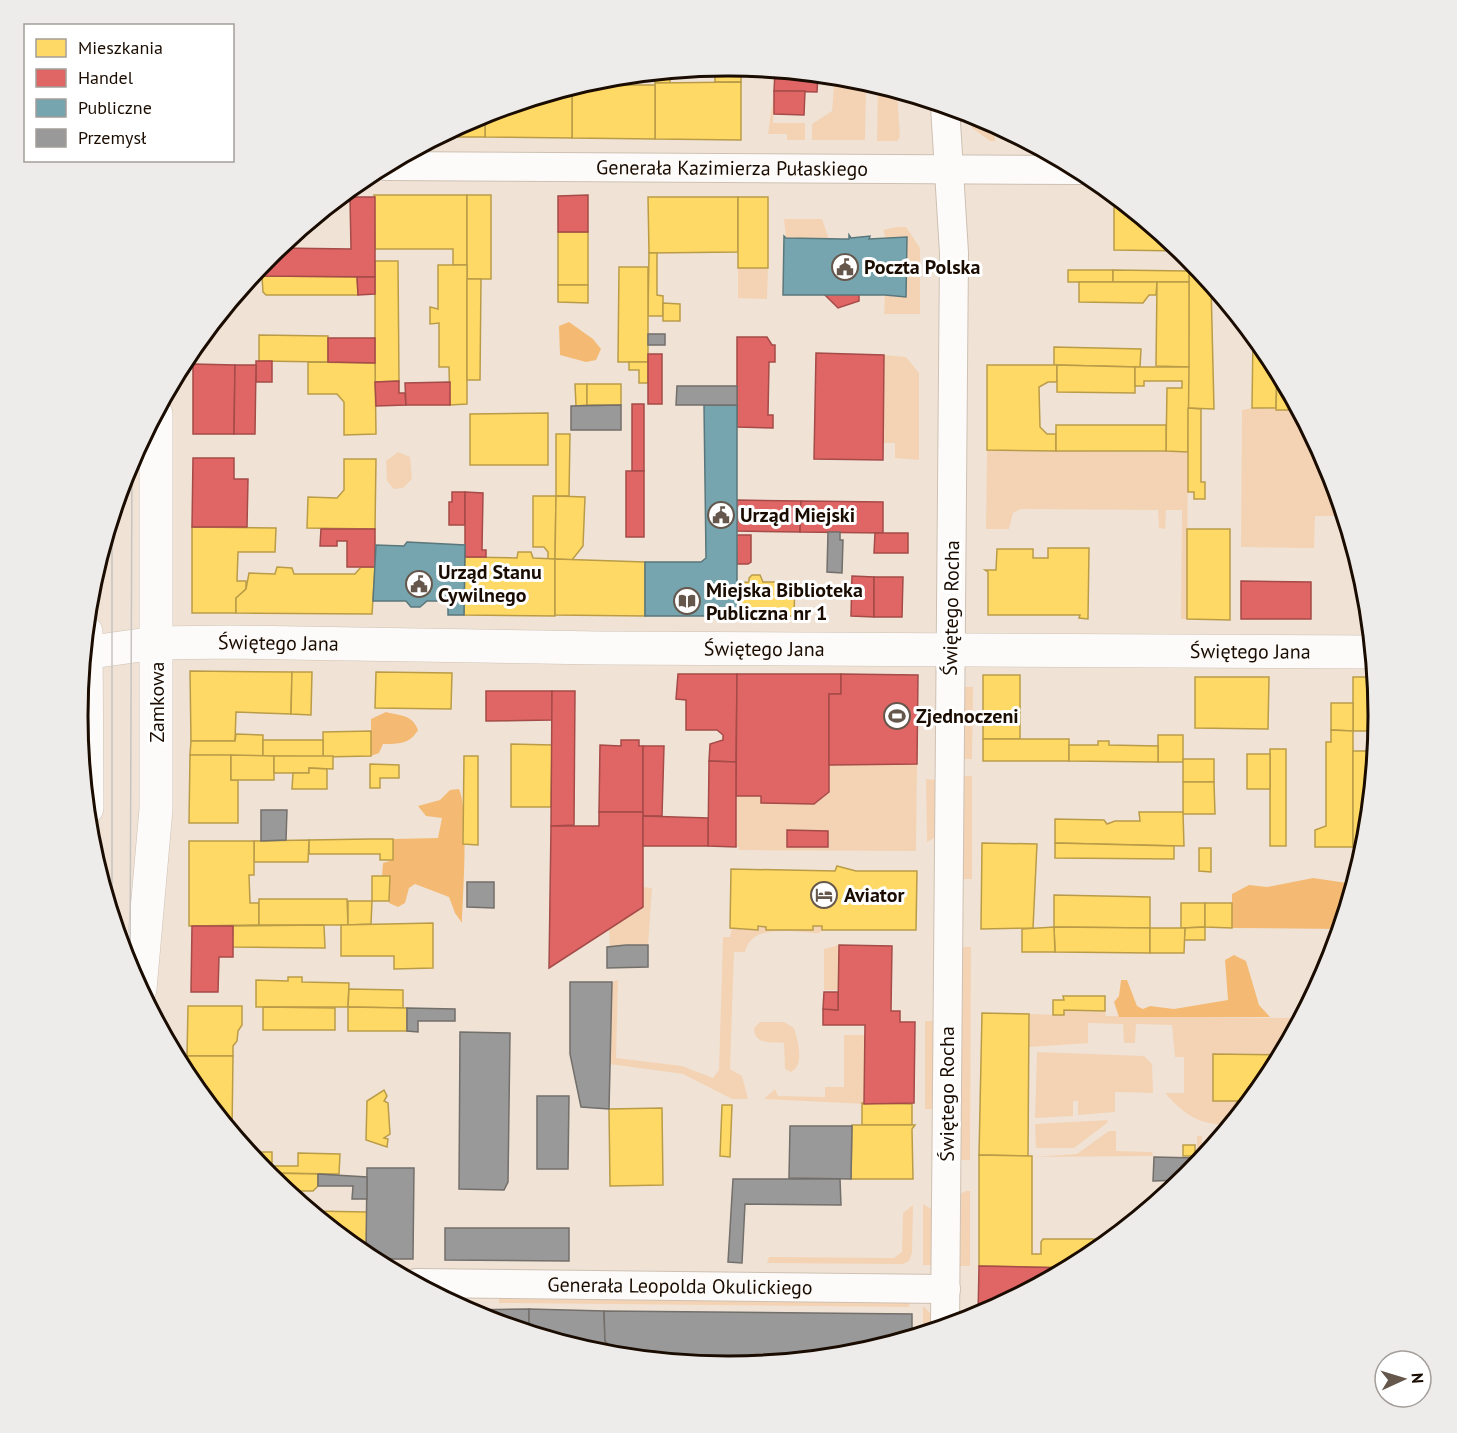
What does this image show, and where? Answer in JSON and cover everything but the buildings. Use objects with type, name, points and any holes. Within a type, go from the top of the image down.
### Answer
[{"type":"main road","name":"Zamkowa","points":[[142,971],[156,809],[156,431]]},
{"type":"main road","name":"Świętego Jana","points":[[93,646],[156,643],[1365,652]]},
{"type":"street","name":"Świętego Rocha","points":[[945,1319],[954,253],[946,114]]},
{"type":"street","name":"Generała Kazimierza Pułaskiego","points":[[402,166],[1062,170]]},
{"type":"street","name":"Generała Leopolda Okulickiego","points":[[432,1283],[946,1288]]},
{"type":"shaded area","points":[[834,86],[866,92],[865,140],[812,140],[812,124],[832,111]]},
{"type":"shaded area","points":[[774,91],[773,123],[805,123],[805,140],[787,140],[787,134],[768,134]]},
{"type":"shaded area","points":[[878,94],[898,99],[900,137],[897,141],[877,141]]},
{"type":"shaded area","points":[[972,125],[995,135],[995,141],[990,141],[972,128]]},
{"type":"shaded area","points":[[784,219],[822,219],[829,239],[786,238]]},
{"type":"shaded area","points":[[906,227],[920,248],[920,314],[884,314],[885,295],[906,297],[883,230]]},
{"type":"shaded area","points":[[738,268],[768,268],[767,299],[738,298]]},
{"type":"shaded area","points":[[569,322],[593,339],[601,349],[596,360],[586,362],[560,355],[559,326]]},
{"type":"shaded area","points":[[884,355],[906,357],[919,373],[919,460],[895,458],[895,443],[883,443]]},
{"type":"shaded area","points":[[1252,408],[1290,410],[1302,433],[1336,516],[1315,516],[1314,548],[1241,547],[1242,410]]},
{"type":"shaded area","points":[[987,450],[1188,452],[1187,619],[1181,619],[1182,510],[1166,510],[1165,529],[1159,528],[1158,510],[1021,509],[1013,513],[1009,529],[986,529]]},
{"type":"shaded area","points":[[398,452],[410,457],[412,479],[403,488],[394,489],[387,481],[386,461]]},
{"type":"shaded area","points":[[964,687],[973,687],[972,759],[963,759]]},
{"type":"shaded area","points":[[386,712],[409,718],[418,730],[415,735],[404,742],[383,744],[379,753],[371,756],[371,719]]},
{"type":"shaded area","points":[[917,764],[916,851],[739,850],[739,847],[736,847],[736,796],[761,796],[762,803],[814,804],[829,792],[829,765]]},
{"type":"shaded area","points":[[963,776],[972,776],[972,879],[963,879]]},
{"type":"shaded area","points":[[926,779],[936,780],[936,837],[927,842]]},
{"type":"shaded area","points":[[459,789],[465,833],[462,923],[449,897],[415,884],[409,888],[405,903],[398,907],[389,903],[390,876],[382,876],[383,863],[393,860],[393,839],[438,838],[442,818],[426,816],[418,806],[440,800],[450,790]]},
{"type":"shaded area","points":[[1313,878],[1347,883],[1332,929],[1232,928],[1232,894],[1249,885],[1267,887]]},
{"type":"shaded area","points":[[643,887],[652,888],[648,945],[610,947],[609,929]]},
{"type":"shaded area","points":[[758,926],[766,927],[766,930],[813,930],[813,926],[822,926],[823,930],[819,933],[776,931],[765,933],[756,936],[749,943],[745,952],[734,952],[730,1069],[742,1076],[748,1099],[732,1099],[683,1074],[610,1064],[612,982],[618,980],[616,1058],[682,1066],[713,1078],[719,1070],[723,937],[730,937],[732,927],[740,927],[740,930],[758,930]]},
{"type":"shaded area","points":[[839,945],[839,990],[824,990],[824,949]]},
{"type":"shaded area","points":[[962,947],[971,947],[970,1160],[960,1160]]},
{"type":"shaded area","points":[[1234,955],[1246,961],[1259,1005],[1270,1017],[1119,1017],[1114,1002],[1119,996],[1121,980],[1127,980],[1137,1006],[1143,1009],[1150,1006],[1174,1009],[1228,1000],[1225,960]]},
{"type":"shaded area","points":[[1064,1010],[1105,1011],[1106,1016],[1293,1018],[1261,1072],[1220,1125],[1194,1118],[1179,1108],[1165,1093],[1184,1093],[1184,1057],[1175,1057],[1172,1025],[1136,1024],[1135,1043],[1124,1043],[1123,1024],[1088,1023],[1088,1043],[1029,1047],[1029,1014],[1063,1015]]},
{"type":"shaded area","points":[[925,1021],[934,1021],[934,1109],[925,1109]]},
{"type":"shaded area","points":[[760,1022],[784,1022],[794,1028],[799,1058],[798,1064],[791,1072],[785,1069],[784,1043],[764,1042],[757,1037],[754,1028]]},
{"type":"shaded area","points":[[844,1035],[865,1035],[864,1104],[764,1099],[775,1089],[778,1096],[825,1097],[825,1087],[844,1087]]},
{"type":"shaded area","points":[[1037,1052],[1144,1056],[1152,1064],[1153,1093],[1115,1092],[1115,1112],[1078,1115],[1078,1101],[1073,1101],[1073,1116],[1035,1118]]},
{"type":"shaded area","points":[[1108,1120],[1074,1148],[1036,1148],[1035,1124]]},
{"type":"shaded area","points":[[1109,1131],[1116,1131],[1116,1151],[1152,1152],[1153,1156],[1032,1157],[1077,1154]]},
{"type":"shaded area","points":[[1197,1136],[1202,1136],[1202,1147],[1197,1152]]},
{"type":"shaded area","points":[[970,1191],[970,1266],[959,1266],[960,1194]]},
{"type":"shaded area","points":[[923,1204],[933,1210],[932,1265],[923,1265]]},
{"type":"shaded area","points":[[913,1205],[912,1253],[909,1261],[903,1264],[767,1263],[769,1257],[894,1258],[902,1252],[903,1213]]},
{"type":"shaded area","points":[[499,1299],[910,1302],[909,1307],[499,1303]]},
{"type":"shaded area","points":[[923,1306],[931,1314],[932,1324],[923,1326]]},
{"type":"tram line","points":[[130,943],[132,485]]},
{"type":"tram line","points":[[112,544],[112,889]]},
{"type":"place","name":"Poczta Polska","points":[[845,267]]},
{"type":"place","name":"Urząd Miejski","points":[[721,515]]},
{"type":"place","name":"Urząd Stanu Cywilnego","points":[[419,584]]},
{"type":"place","name":"Miejska Biblioteka Publiczna nr 1","points":[[687,601]]},
{"type":"place","name":"Zjednoczeni","points":[[897,716]]},
{"type":"place","name":"Aviator","points":[[824,895]]}]
